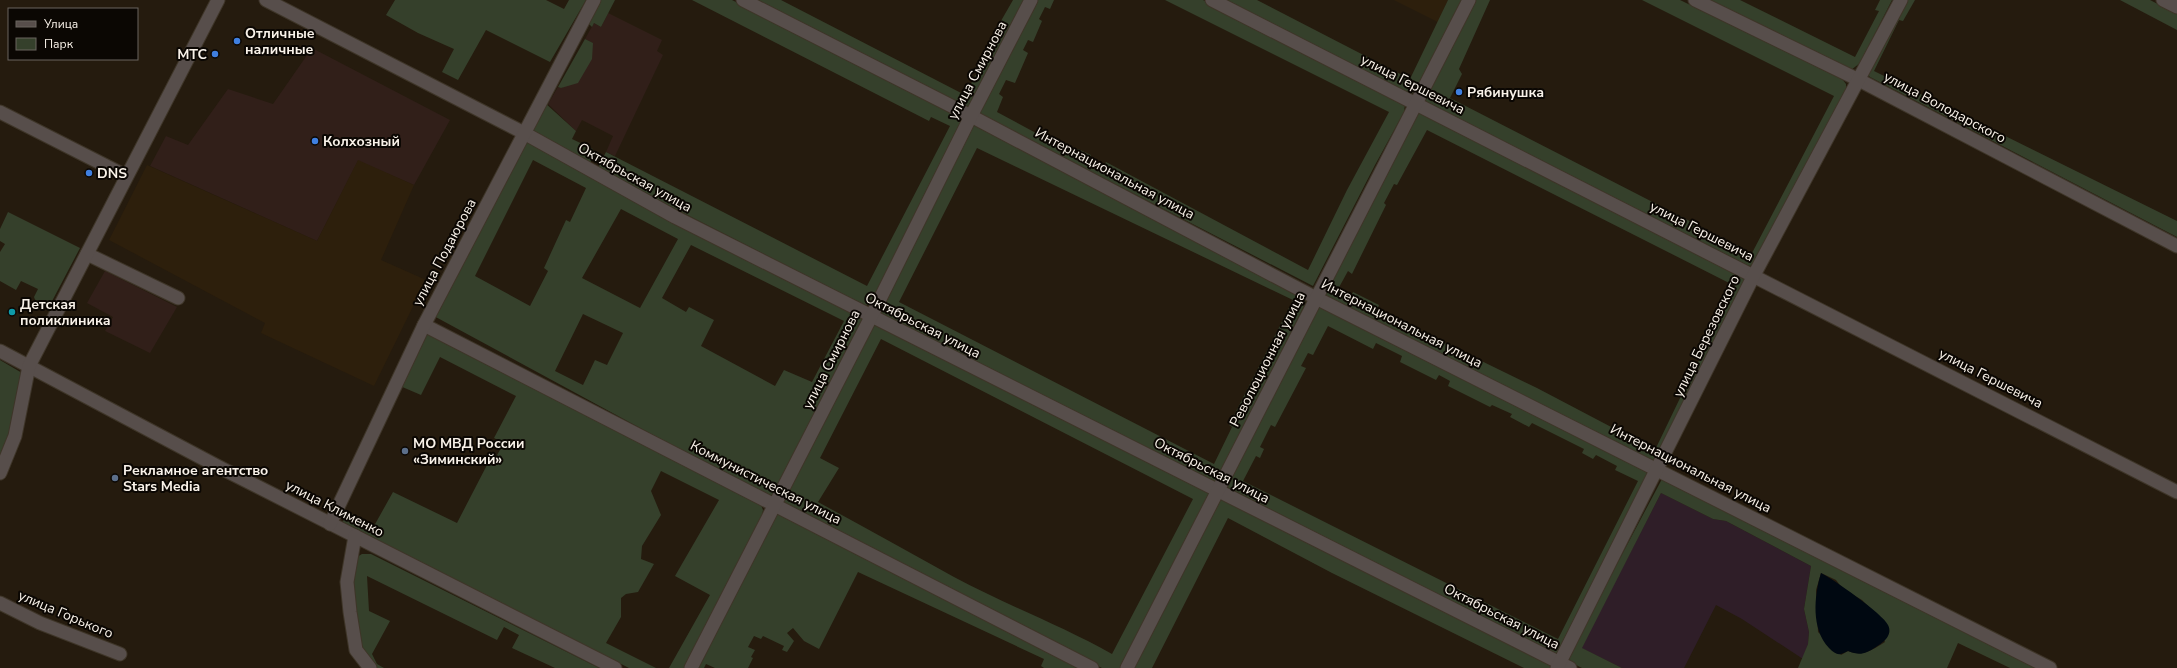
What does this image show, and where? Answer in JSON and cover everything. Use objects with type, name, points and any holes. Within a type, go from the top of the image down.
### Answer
[{"type":"street","points":[[0,473],[15,436],[29,366],[218,0]]},
{"type":"street","name":"Октябрьская улица","points":[[266,0],[524,134],[675,217],[1562,666]]},
{"type":"street","name":"улица Подаюрова","points":[[330,524],[424,325],[594,0]]},
{"type":"street","name":"Интернациональная улица","points":[[742,0],[970,116],[1316,298],[1658,469],[2050,668]]},
{"type":"street","name":"улица Смирнова","points":[[691,668],[871,317],[970,116],[1031,0]]},
{"type":"street","name":"улица Гершевича","points":[[1212,0],[2177,492]]},
{"type":"street","name":"Революционная улица","points":[[1127,668],[1469,0]]},
{"type":"street","name":"улица Володарского","points":[[1695,0],[1860,80],[2177,246]]},
{"type":"street","name":"улица Березовского","points":[[1562,666],[1754,275],[1860,80],[1901,0]]},
{"type":"street","points":[[2163,0],[2177,8]]},
{"type":"street","points":[[0,112],[126,176]]},
{"type":"street","points":[[87,254],[178,298]]},
{"type":"street","name":"Коммунистическая улица","points":[[424,325],[1092,668]]},
{"type":"street","name":"улица Клименко","points":[[0,351],[330,524],[615,668]]},
{"type":"street","points":[[355,536],[347,582],[350,612],[356,650],[370,668]]},
{"type":"street","name":"улица Горького","points":[[0,603],[40,623],[120,654]]},
{"type":"shaded area","points":[[1394,0],[1448,0],[1438,22]]},
{"type":"shaded area","points":[[608,13],[662,40],[657,51],[663,55],[615,156],[606,152],[613,136],[582,120],[576,131],[548,104],[558,87],[562,88],[593,43],[585,39],[594,23],[601,27]]},
{"type":"shaded area","name":"Колхозный","points":[[312,48],[450,120],[414,185],[358,161],[317,241],[150,166],[166,136],[188,145],[228,89],[273,104]]},
{"type":"shaded area","points":[[358,160],[414,185],[381,260],[426,280],[374,386],[261,333],[265,323],[109,240],[147,165],[317,241]]},
{"type":"shaded area","points":[[105,271],[177,307],[150,353],[105,331],[113,317],[87,303]]},
{"type":"shaded area","points":[[1661,493],[1713,519],[1726,521],[1811,566],[1804,609],[1809,632],[1808,644],[1803,659],[1742,619],[1716,605],[1684,668],[1622,668],[1581,648]]},
{"type":"shaded area","points":[[1821,573],[1857,597],[1884,620],[1889,629],[1889,635],[1885,640],[1862,654],[1848,651],[1838,654],[1829,648],[1819,632],[1817,622],[1816,602]]},
{"type":"green space","points":[[395,0],[546,0],[564,9],[569,0],[586,0],[550,62],[486,30],[458,80],[442,72],[454,49],[418,33],[386,15]]},
{"type":"green space","points":[[600,0],[615,0],[601,27],[594,23],[592,27],[588,23]]},
{"type":"green space","points":[[692,0],[732,0],[958,115],[961,122],[870,305],[864,305],[597,169],[606,152],[867,286],[950,126],[931,117],[929,121]]},
{"type":"green space","points":[[757,0],[781,0],[965,95],[993,42],[990,40],[1013,0],[1026,0],[969,106],[967,107],[908,80]]},
{"type":"green space","points":[[1036,0],[1054,0],[1050,9],[1045,7],[1039,19],[1042,21],[1033,42],[1028,40],[1023,50],[1028,53],[1015,83],[1006,80],[999,94],[1003,97],[997,112],[1049,140],[1050,138],[1077,151],[1078,149],[1091,155],[1089,161],[1103,167],[1106,162],[1308,270],[1347,190],[1389,112],[1165,0],[1203,0],[1405,104],[1404,112],[1313,286],[979,114]]},
{"type":"green space","points":[[1220,0],[1257,0],[1410,79],[1448,0],[1463,0],[1417,89],[1410,95]]},
{"type":"green space","points":[[1473,0],[1490,0],[1459,69],[1462,74],[1450,98],[1752,253],[1834,96],[1642,0],[1680,0],[1842,79],[1846,84],[1846,90],[1754,265],[1749,266],[1421,100]]},
{"type":"green space","points":[[1701,0],[1740,0],[1855,57],[1879,11],[1875,10],[1880,0],[1892,0],[1860,63],[1851,70]]},
{"type":"green space","points":[[1905,0],[1915,0],[1903,21],[1899,20],[1874,71],[2177,221],[2177,237],[1870,77],[1867,74]]},
{"type":"green space","points":[[2120,0],[2150,0],[2177,14],[2177,30]]},
{"type":"green space","points":[[585,39],[593,43],[592,59],[578,83],[561,88],[558,87]]},
{"type":"green space","points":[[545,103],[576,131],[572,139],[593,149],[594,155],[589,165],[534,131],[533,129]]},
{"type":"green space","points":[[1417,111],[1743,277],[1745,280],[1655,461],[1652,461],[1322,294]],"holes":[[[1427,130],[1735,286],[1704,350],[1700,348],[1695,358],[1699,360],[1688,383],[1683,381],[1677,393],[1681,396],[1655,450],[1537,388],[1377,310],[1379,305],[1353,292],[1350,298],[1337,291],[1348,271],[1352,274],[1386,205],[1384,203],[1394,184],[1397,185]]]},
{"type":"green space","points":[[970,123],[1204,238],[1306,298],[1305,304],[1215,484],[879,313]],"holes":[[[977,148],[1293,300],[1229,425],[1232,427],[1214,464],[899,302]]]},
{"type":"green space","points":[[530,142],[867,318],[771,499],[432,315],[526,143]],"holes":[[[533,160],[586,188],[570,222],[566,220],[544,268],[548,271],[530,306],[475,276]],[[621,209],[678,239],[640,308],[582,278]],[[691,245],[844,321],[812,382],[784,370],[775,386],[701,346],[714,320],[689,307],[686,312],[662,298]],[[583,314],[623,333],[607,365],[595,360],[583,385],[555,371]]]},
{"type":"green space","points":[[8,212],[80,248],[50,305],[40,303],[35,299],[34,297],[38,289],[21,281],[16,290],[0,281],[0,252],[5,244],[0,241],[0,229]]},
{"type":"green space","points":[[1318,303],[1646,469],[1648,474],[1557,656],[1227,487]],"holes":[[[1328,326],[1373,349],[1376,343],[1402,356],[1400,362],[1436,380],[1439,375],[1450,381],[1448,386],[1490,407],[1492,405],[1512,414],[1510,417],[1529,427],[1532,423],[1584,449],[1582,453],[1593,459],[1596,455],[1617,466],[1615,470],[1638,481],[1558,639],[1243,481],[1256,456],[1260,458],[1264,449],[1260,447],[1271,425],[1275,427],[1306,368],[1301,366],[1308,353],[1313,355]]]},
{"type":"green space","points":[[872,321],[1208,492],[1209,496],[1120,668],[1102,668],[778,502]],"holes":[[[881,339],[1193,499],[1112,654],[954,577],[818,502],[839,468],[820,458]]]},
{"type":"green space","points":[[425,327],[761,505],[763,510],[762,515],[686,668],[669,668],[710,595],[675,576],[719,500],[661,471],[651,491],[661,515],[642,546],[641,559],[654,564],[638,592],[626,594],[621,598],[621,617],[606,643],[656,668],[629,668],[342,523],[348,512],[374,526],[393,492],[457,523],[487,465],[493,462],[504,443],[494,438],[516,396],[440,357],[421,395],[400,386]]},
{"type":"green space","points":[[0,360],[22,373],[7,444],[0,459]]},
{"type":"green space","points":[[1662,479],[2050,668],[2010,668],[1958,643],[1947,668],[1798,668],[1808,644],[1809,632],[1804,609],[1811,566],[1726,521],[1713,519],[1661,493],[1582,648],[1622,668],[1582,668],[1566,660]],"holes":[[[1821,573],[1836,580],[1842,588],[1862,600],[1871,609],[1885,642],[1867,652],[1853,653],[1848,651],[1841,655],[1818,632],[1816,590]]]},
{"type":"green space","points":[[1220,499],[1553,666],[1551,668],[1524,668],[1332,573],[1228,518],[1152,668],[1133,668]]},
{"type":"green space","points":[[776,512],[1079,668],[1044,668],[1041,666],[1044,659],[858,572],[819,649],[804,641],[793,628],[787,633],[794,641],[787,652],[782,650],[784,646],[763,636],[761,639],[754,636],[748,647],[755,650],[748,668],[715,668],[706,664],[704,668],[693,668]]},
{"type":"green space","points":[[362,554],[371,554],[599,668],[555,668],[512,648],[519,635],[504,627],[497,640],[367,576],[369,611],[390,621],[372,654],[377,664],[384,668],[377,668],[366,657],[357,633],[353,570],[357,557]]},
{"type":"place","name":"Отличные наличные","points":[[237,41]]},
{"type":"place","name":"МТС","points":[[215,54]]},
{"type":"place","name":"Рябинушка","points":[[1459,92]]},
{"type":"place","name":"Колхозный","points":[[315,141]]},
{"type":"place","name":"DNS","points":[[89,173]]},
{"type":"place","name":"Детская поликлиника","points":[[12,312]]},
{"type":"place","name":"МО МВД России «Зиминский»","points":[[405,451]]},
{"type":"place","name":"Рекламное агентство Stars Media","points":[[115,478]]}]
